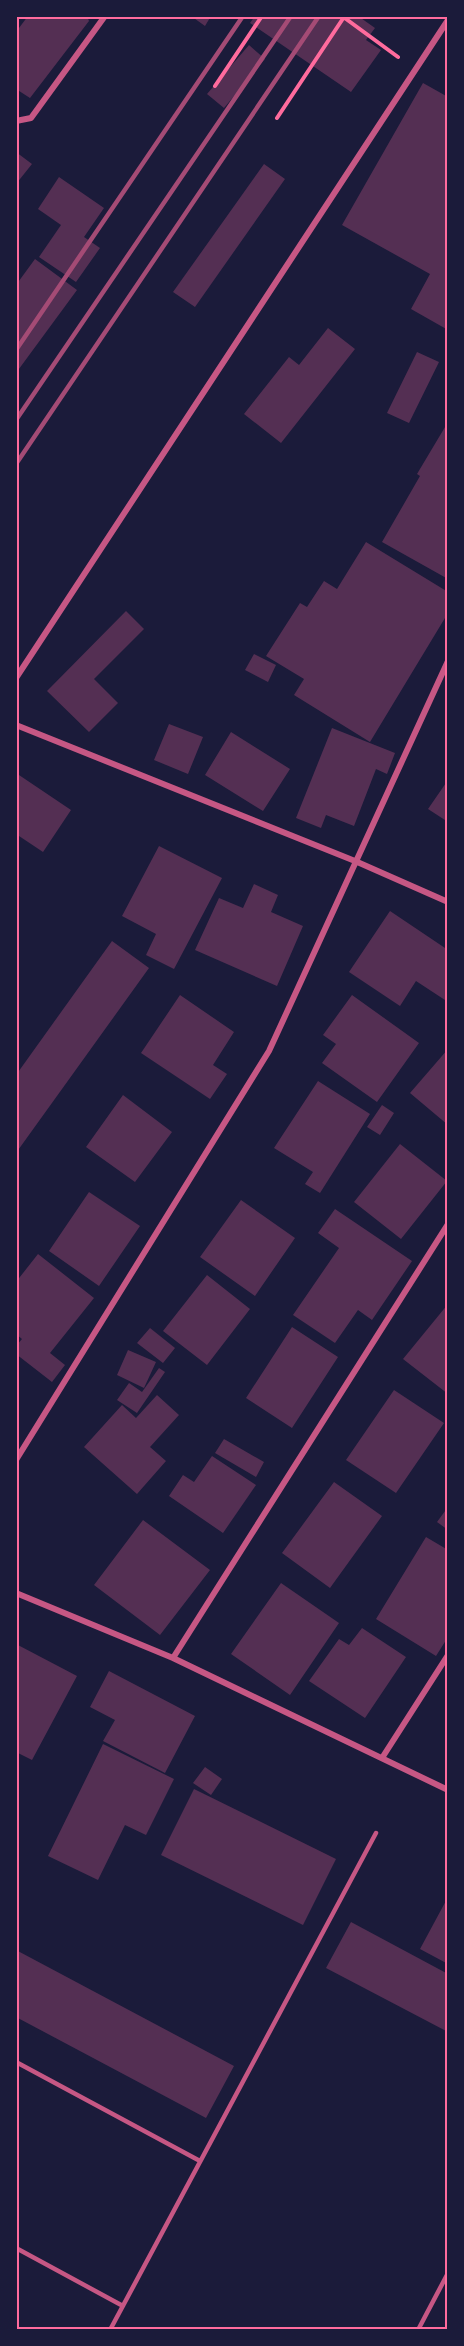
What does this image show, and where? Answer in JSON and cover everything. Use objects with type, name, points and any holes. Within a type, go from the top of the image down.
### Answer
[{"type":"street","points":[[16,121],[31,118],[105,16]]},
{"type":"street","points":[[16,678],[447,20]]},
{"type":"street","points":[[16,1460],[269,1051],[447,661]]},
{"type":"street","points":[[16,725],[355,861],[447,902]]},
{"type":"street","points":[[173,1658],[447,1224]]},
{"type":"street","points":[[16,1593],[173,1658],[447,1790]]},
{"type":"street","points":[[382,1758],[447,1655]]},
{"type":"lane","points":[[110,2330],[376,1833]]},
{"type":"lane","points":[[16,2062],[200,2162]]},
{"type":"lane","points":[[16,2248],[123,2306]]},
{"type":"lane","points":[[418,2330],[447,2273]]},
{"type":"path","points":[[216,86],[262,16]]},
{"type":"path","points":[[277,118],[343,17],[399,57]]},
{"type":"building","points":[[28,16],[87,16],[89,21],[30,98],[16,89],[16,32]]},
{"type":"building","points":[[191,16],[211,16],[205,26]]},
{"type":"building","points":[[255,16],[358,16],[375,28],[366,40],[381,50],[351,92],[250,23]]},
{"type":"building","points":[[249,45],[265,59],[224,108],[207,94]]},
{"type":"building","points":[[423,83],[448,97],[448,330],[411,309],[430,274],[342,225]]},
{"type":"building","points":[[16,152],[32,164],[16,184]]},
{"type":"building","points":[[264,164],[285,179],[195,307],[173,292]]},
{"type":"building","points":[[59,177],[104,208],[84,237],[100,248],[76,282],[39,257],[61,225],[38,209]]},
{"type":"building","points":[[35,259],[77,290],[16,373],[16,285]]},
{"type":"building","points":[[328,328],[355,349],[281,443],[244,414],[289,357],[299,365]]},
{"type":"building","points":[[417,352],[439,362],[409,423],[387,413]]},
{"type":"building","points":[[448,422],[448,579],[382,542],[420,476],[417,474]]},
{"type":"building","points":[[366,542],[448,592],[448,613],[370,742],[294,695],[304,679],[266,656],[300,603],[307,607],[324,581],[337,589]]},
{"type":"building","points":[[126,611],[144,629],[94,679],[118,703],[89,732],[47,691]]},
{"type":"building","points":[[254,654],[276,665],[268,682],[245,670]]},
{"type":"building","points":[[169,724],[203,737],[188,774],[154,760]]},
{"type":"building","points":[[332,728],[395,753],[387,774],[376,769],[354,826],[326,815],[321,828],[296,818]]},
{"type":"building","points":[[231,732],[290,769],[263,811],[205,775]]},
{"type":"building","points":[[19,775],[71,810],[43,852],[16,834],[16,779]]},
{"type":"building","points":[[448,780],[448,822],[428,809]]},
{"type":"building","points":[[159,846],[222,878],[174,969],[146,955],[156,934],[122,916]]},
{"type":"building","points":[[254,884],[278,895],[271,912],[303,926],[277,986],[195,950],[219,898],[243,908]]},
{"type":"building","points":[[390,911],[448,950],[448,1002],[416,981],[400,1006],[349,972]]},
{"type":"building","points":[[112,941],[149,968],[16,1153],[16,1075]]},
{"type":"building","points":[[180,995],[234,1032],[213,1065],[227,1074],[210,1099],[141,1053]]},
{"type":"building","points":[[352,995],[419,1043],[377,1102],[322,1063],[336,1044],[323,1035]]},
{"type":"building","points":[[448,1049],[448,1125],[410,1093]]},
{"type":"building","points":[[318,1081],[370,1114],[320,1193],[305,1184],[313,1172],[274,1148]]},
{"type":"building","points":[[123,1095],[172,1132],[135,1182],[86,1147]]},
{"type":"building","points":[[382,1105],[394,1113],[380,1135],[367,1127]]},
{"type":"building","points":[[400,1144],[447,1181],[401,1239],[354,1202]]},
{"type":"building","points":[[89,1192],[140,1226],[99,1286],[49,1251]]},
{"type":"building","points":[[241,1200],[295,1238],[255,1296],[200,1257]]},
{"type":"building","points":[[335,1209],[412,1261],[372,1320],[358,1310],[335,1343],[293,1315],[339,1248],[318,1233]]},
{"type":"building","points":[[38,1254],[94,1298],[50,1353],[65,1365],[52,1382],[16,1354],[16,1346],[22,1339],[16,1334],[16,1282]]},
{"type":"building","points":[[207,1275],[250,1309],[207,1365],[163,1331]]},
{"type":"building","points":[[448,1304],[448,1394],[403,1359]]},
{"type":"building","points":[[292,1327],[338,1357],[292,1428],[246,1398]]},
{"type":"building","points":[[150,1328],[175,1348],[163,1363],[137,1343]]},
{"type":"building","points":[[128,1350],[156,1362],[144,1388],[117,1375]]},
{"type":"building","points":[[159,1368],[165,1372],[137,1413],[117,1400],[129,1383],[142,1392]]},
{"type":"building","points":[[394,1390],[444,1423],[396,1493],[346,1460]]},
{"type":"building","points":[[157,1395],[179,1415],[150,1447],[166,1461],[137,1494],[84,1447],[122,1405],[136,1418]]},
{"type":"building","points":[[224,1439],[264,1462],[256,1477],[215,1453]]},
{"type":"building","points":[[212,1456],[256,1485],[223,1533],[169,1496],[183,1475],[194,1482]]},
{"type":"building","points":[[334,1482],[382,1516],[330,1588],[282,1553]]},
{"type":"building","points":[[448,1507],[448,1530],[437,1522]]},
{"type":"building","points":[[143,1520],[210,1570],[160,1635],[94,1585]]},
{"type":"building","points":[[426,1537],[448,1550],[448,1637],[436,1656],[376,1619]]},
{"type":"building","points":[[281,1583],[339,1623],[290,1695],[231,1654]]},
{"type":"building","points":[[362,1628],[406,1657],[365,1718],[309,1681],[339,1639],[349,1645]]},
{"type":"building","points":[[16,1644],[77,1676],[32,1760],[16,1752]]},
{"type":"building","points":[[109,1671],[195,1716],[165,1773],[103,1741],[115,1720],[90,1707]]},
{"type":"building","points":[[103,1744],[174,1779],[146,1835],[125,1825],[98,1880],[48,1856]]},
{"type":"building","points":[[205,1767],[222,1779],[211,1795],[193,1783]]},
{"type":"building","points":[[194,1789],[336,1859],[303,1925],[161,1855]]},
{"type":"building","points":[[448,1897],[448,1964],[420,1949]]},
{"type":"building","points":[[351,1922],[448,1974],[448,2032],[326,1968]]},
{"type":"building","points":[[16,1950],[234,2066],[206,2118],[16,2017]]},
{"type":"railway","points":[[16,350],[243,16]]},
{"type":"railway","points":[[16,420],[291,16]]},
{"type":"railway","points":[[16,464],[319,16]]}]
